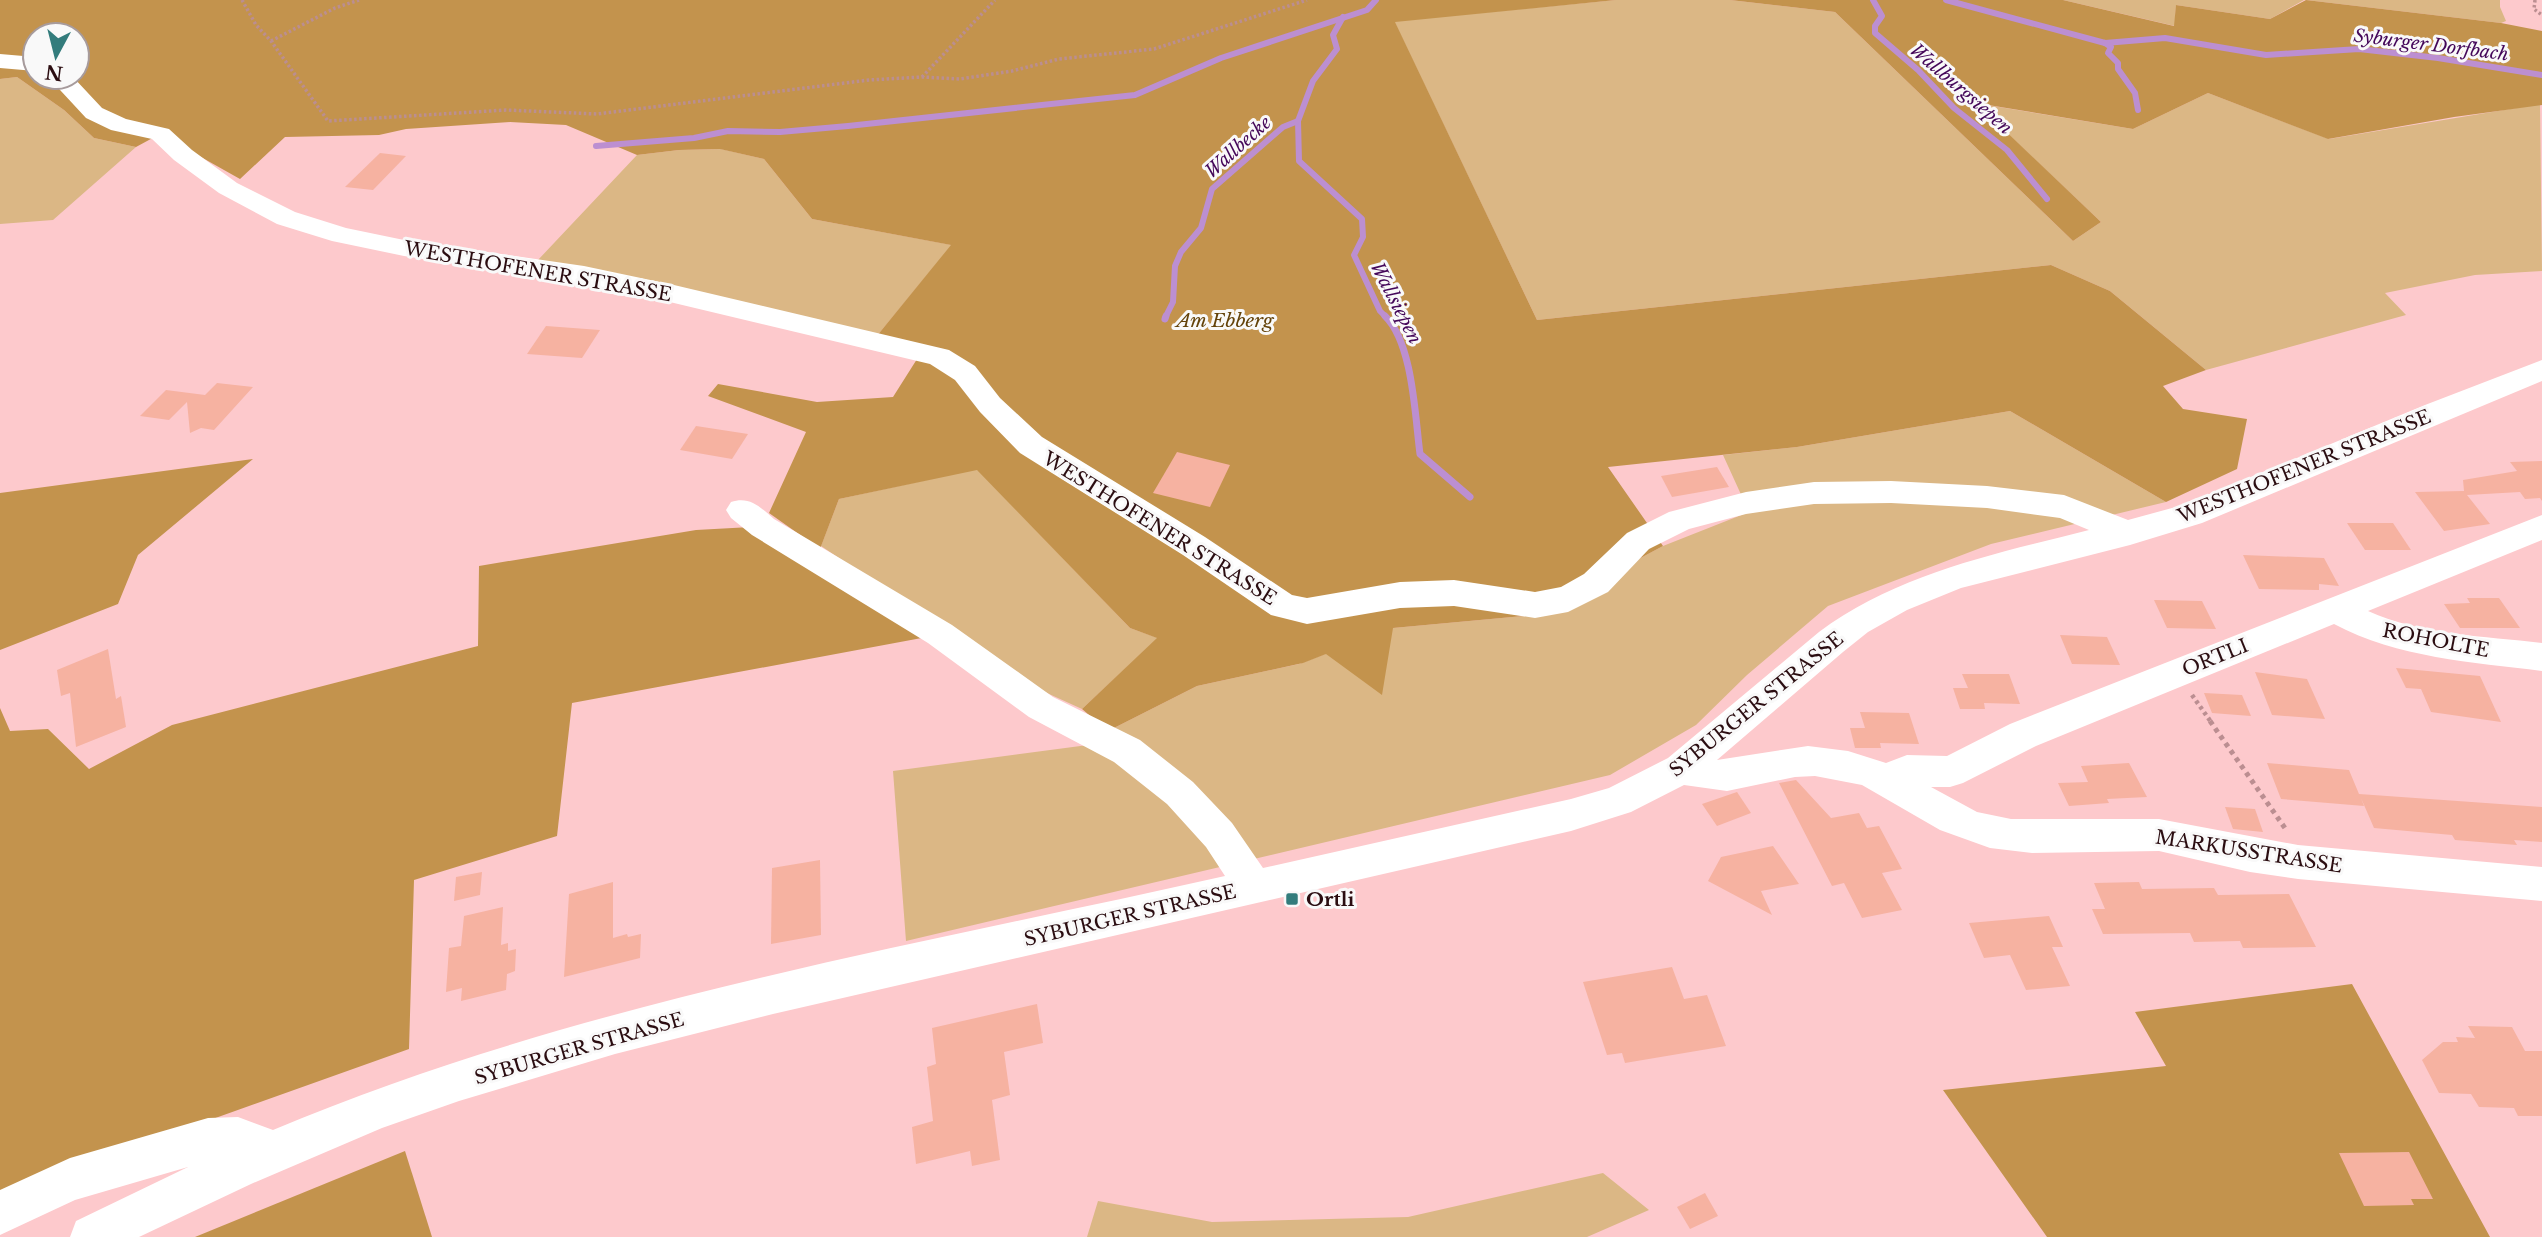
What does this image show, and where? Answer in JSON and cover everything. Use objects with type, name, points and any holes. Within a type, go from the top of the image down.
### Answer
[{"type":"street","points":[[0,61],[21,63]]},
{"type":"street","name":"WESTHOFENER STRASSE","points":[[73,91],[94,113],[119,125],[160,134],[183,155],[228,188],[286,218],[341,235],[404,248],[584,275],[674,293],[939,357],[965,373],[990,405],[1031,445],[1194,546],[1283,606],[1307,611],[1400,595],[1454,593],[1535,605],[1568,599],[1596,583],[1639,541],[1680,520],[1746,503],[1814,493],[1891,492],[2000,499],[2064,507],[2130,533],[2191,515],[2542,370]]},
{"type":"street","points":[[742,510],[763,527],[940,634],[1041,707],[1127,751],[1180,793],[1219,835],[1254,887]]},
{"type":"street","name":"ORTLI","points":[[1882,775],[1907,771],[1950,772],[2023,734],[2542,527]]},
{"type":"street","name":"SYBURGER STRASSE","points":[[92,1237],[272,1151],[384,1107],[610,1035],[1618,802],[1681,769],[1830,642],[1856,623],[1895,601],[1954,577],[2130,533]]},
{"type":"street","name":"ROHOLTE","points":[[2335,609],[2355,622],[2381,631],[2436,643],[2542,657]]},
{"type":"street","name":"MARKUSSTRASSE","points":[[1681,769],[1702,775],[1728,777],[1798,761],[1824,762],[1882,775],[1972,828],[2020,837],[2155,835],[2293,861],[2542,884]]},
{"type":"street","points":[[0,1213],[70,1180],[208,1140],[239,1139],[272,1151]]},
{"type":"path","points":[[242,0],[256,25],[271,41],[328,121],[506,110],[597,114],[869,80],[922,77],[960,79],[1012,71],[1059,58],[1154,49],[1307,0]]},
{"type":"path","points":[[271,41],[335,8],[359,0]]},
{"type":"path","points":[[922,77],[995,0]]},
{"type":"path","points":[[2535,0],[2533,9],[2542,15]]},
{"type":"path","points":[[2192,696],[2274,810]]},
{"type":"shaded area","points":[[1616,0],[1730,0],[1835,12],[2073,241],[2101,222],[1975,103],[2133,129],[2208,93],[2329,139],[2540,104],[2542,271],[2475,275],[2385,293],[2406,315],[2206,370],[2110,291],[2051,265],[1537,320],[1394,21]]},
{"type":"shaded area","points":[[2063,0],[2304,0],[2270,19],[2176,5],[2175,26]]},
{"type":"shaded area","points":[[2306,0],[2500,0],[2506,21],[2501,23]]},
{"type":"shaded area","points":[[17,77],[21,80],[21,91],[37,91],[64,110],[94,138],[136,147],[53,220],[0,224],[0,79]]},
{"type":"shaded area","points":[[721,149],[764,159],[812,219],[952,245],[876,337],[538,260],[637,155]]},
{"type":"shaded area","points":[[2010,411],[2166,502],[1991,544],[1828,606],[1747,675],[1696,725],[1610,775],[906,941],[893,771],[1088,745],[1108,731],[1197,686],[1299,664],[1393,628],[1534,615],[1663,546],[1749,512],[1723,455],[1797,447]]},
{"type":"shaded area","points":[[977,469],[1130,628],[1158,638],[1082,709],[1025,683],[821,546],[839,499]]},
{"type":"shaded area","points":[[1603,1173],[1649,1210],[1587,1237],[1087,1237],[1098,1201],[1212,1222],[1408,1217]]},
{"type":"green space","name":"Am Ebberg","points":[[0,0],[1616,0],[1395,22],[1537,320],[2051,265],[2110,291],[2206,370],[2163,386],[2183,409],[2247,419],[2237,469],[2166,502],[2010,411],[1797,447],[1608,467],[1663,546],[1534,615],[1393,628],[1382,695],[1326,654],[1303,663],[1197,686],[1108,731],[1082,709],[1157,638],[1130,628],[977,470],[839,499],[820,549],[769,513],[806,432],[708,396],[718,384],[817,402],[893,397],[924,348],[876,337],[951,245],[812,219],[764,159],[720,149],[637,155],[566,125],[510,122],[406,129],[379,135],[285,137],[240,179],[160,134],[136,147],[94,138],[64,110],[37,91],[91,91],[91,21],[21,21],[21,80],[17,77],[0,79]]},
{"type":"green space","points":[[1730,0],[2063,0],[2174,26],[2176,5],[2270,19],[2306,0],[2501,23],[2542,31],[2542,105],[2328,139],[2208,93],[2133,129],[1976,103],[2101,222],[2073,241],[1835,12]]},
{"type":"green space","points":[[253,459],[138,555],[118,604],[0,650],[0,493]]},
{"type":"green space","points":[[751,527],[927,637],[572,703],[557,836],[414,880],[409,1049],[0,1195],[0,708],[10,731],[48,729],[89,769],[172,725],[478,646],[479,566],[696,530]]},
{"type":"green space","points":[[2352,984],[2490,1237],[2047,1237],[1943,1090],[2166,1066],[2135,1012]]},
{"type":"green space","points":[[405,1151],[432,1237],[195,1237]]},
{"type":"building","points":[[380,153],[406,156],[373,190],[345,187]]},
{"type":"building","points":[[546,326],[600,330],[582,358],[527,354]]},
{"type":"building","points":[[217,383],[253,387],[214,430],[201,428],[190,433],[187,402],[169,420],[140,416],[166,390],[205,395]]},
{"type":"building","points":[[696,426],[748,434],[732,459],[680,450]]},
{"type":"building","points":[[1177,452],[1230,465],[1210,507],[1153,493]]},
{"type":"building","points":[[2542,461],[2542,501],[2540,498],[2525,499],[2520,492],[2467,495],[2490,524],[2444,531],[2415,492],[2464,491],[2463,480],[2517,471],[2510,462]]},
{"type":"building","points":[[1717,467],[1729,487],[1672,497],[1661,476]]},
{"type":"building","points":[[2347,523],[2393,523],[2411,550],[2365,550]]},
{"type":"building","points":[[2243,555],[2324,558],[2339,586],[2319,584],[2319,590],[2259,589]]},
{"type":"building","points":[[2467,598],[2499,598],[2520,628],[2460,628],[2444,604],[2470,603]]},
{"type":"building","points":[[2154,600],[2202,601],[2216,629],[2167,628]]},
{"type":"building","points":[[2060,635],[2107,637],[2120,665],[2072,664]]},
{"type":"building","points":[[108,649],[116,699],[121,696],[126,727],[76,747],[70,693],[61,696],[57,670]]},
{"type":"building","points":[[2396,668],[2480,676],[2501,722],[2431,712],[2421,689],[2406,688]]},
{"type":"building","points":[[2255,672],[2307,679],[2325,719],[2272,715]]},
{"type":"building","points":[[1962,674],[2009,674],[2020,704],[1984,703],[1985,709],[1960,709],[1953,688],[1968,688]]},
{"type":"building","points":[[2204,693],[2242,695],[2251,716],[2212,713]]},
{"type":"building","points":[[1860,712],[1909,713],[1919,744],[1880,743],[1881,748],[1855,748],[1850,728],[1865,728]]},
{"type":"building","points":[[2129,763],[2147,797],[2107,799],[2109,803],[2069,806],[2058,783],[2088,782],[2081,766]]},
{"type":"building","points":[[2267,763],[2349,770],[2359,794],[2542,807],[2542,842],[2514,840],[2517,845],[2455,840],[2452,835],[2374,828],[2361,798],[2364,806],[2281,799]]},
{"type":"building","points":[[1796,780],[1831,818],[1859,813],[1867,828],[1879,826],[1902,869],[1882,873],[1902,910],[1862,918],[1844,883],[1832,886],[1779,783]]},
{"type":"building","points":[[1737,792],[1751,813],[1717,826],[1702,804]]},
{"type":"building","points":[[2225,807],[2255,809],[2263,832],[2233,829]]},
{"type":"building","points":[[1773,846],[1799,884],[1761,891],[1772,915],[1708,881],[1721,857]]},
{"type":"building","points":[[820,860],[821,935],[771,944],[772,868]]},
{"type":"building","points":[[482,872],[480,895],[454,901],[456,877]]},
{"type":"building","points":[[613,882],[613,938],[641,934],[640,958],[564,977],[569,894]]},
{"type":"building","points":[[2139,882],[2142,889],[2214,888],[2218,895],[2289,894],[2316,947],[2243,948],[2240,941],[2194,942],[2190,933],[2103,934],[2092,909],[2105,909],[2094,883]]},
{"type":"building","points":[[503,907],[501,945],[508,943],[508,951],[516,949],[515,971],[507,974],[506,990],[461,1001],[462,988],[446,992],[449,948],[461,946],[464,916]]},
{"type":"building","points":[[2049,916],[2063,947],[2052,947],[2070,986],[2026,990],[2010,955],[1984,958],[1969,923]]},
{"type":"building","points":[[1672,967],[1684,999],[1707,995],[1726,1046],[1625,1063],[1622,1053],[1607,1055],[1583,982]]},
{"type":"building","points":[[1037,1004],[1043,1043],[1004,1052],[1010,1095],[992,1100],[1000,1160],[972,1166],[970,1151],[916,1164],[912,1127],[933,1121],[927,1067],[936,1064],[932,1028]]},
{"type":"building","points":[[2468,1026],[2512,1027],[2525,1051],[2542,1051],[2542,1116],[2518,1116],[2514,1108],[2479,1107],[2471,1094],[2439,1093],[2422,1060],[2443,1042],[2458,1042],[2456,1037],[2475,1038]]},
{"type":"building","points":[[2409,1152],[2433,1199],[2411,1199],[2414,1205],[2364,1206],[2339,1153]]},
{"type":"building","points":[[1705,1193],[1718,1216],[1690,1229],[1677,1207]]},
{"type":"waterway","points":[[1342,18],[1367,10],[1376,0]]},
{"type":"waterway","name":"Wallburgsiepen","points":[[1873,0],[1882,16],[1875,26],[1875,33],[1918,70],[1954,108],[2007,150],[2047,199]]},
{"type":"waterway","name":"Syburger Dorfbach","points":[[1946,0],[2105,43]]},
{"type":"waterway","points":[[596,146],[694,138],[728,131],[780,132],[848,126],[1135,95],[1221,58],[1342,18]]},
{"type":"waterway","name":"Wallsiepen","points":[[1298,121],[1313,81],[1337,49],[1333,35],[1342,18]]},
{"type":"waterway","name":"Syburger Dorfbach","points":[[2105,43],[2165,38],[2266,55],[2359,49],[2438,58],[2542,75]]},
{"type":"waterway","points":[[2105,43],[2111,47],[2108,53],[2118,63],[2118,69],[2135,93],[2138,110]]},
{"type":"waterway","name":"Wallbecke","points":[[1166,316],[1173,302],[1175,266],[1181,252],[1201,228],[1212,189],[1283,127],[1298,121]]},
{"type":"waterway","name":"Wallsiepen","points":[[1298,121],[1299,161],[1362,219],[1363,237],[1354,255],[1380,311],[1385,316]]},
{"type":"waterway","name":"Wallsiepen","points":[[1385,316],[1402,344],[1407,362],[1420,454],[1470,497]]},
{"type":"place","name":"Ortli","points":[[1292,899]]}]
